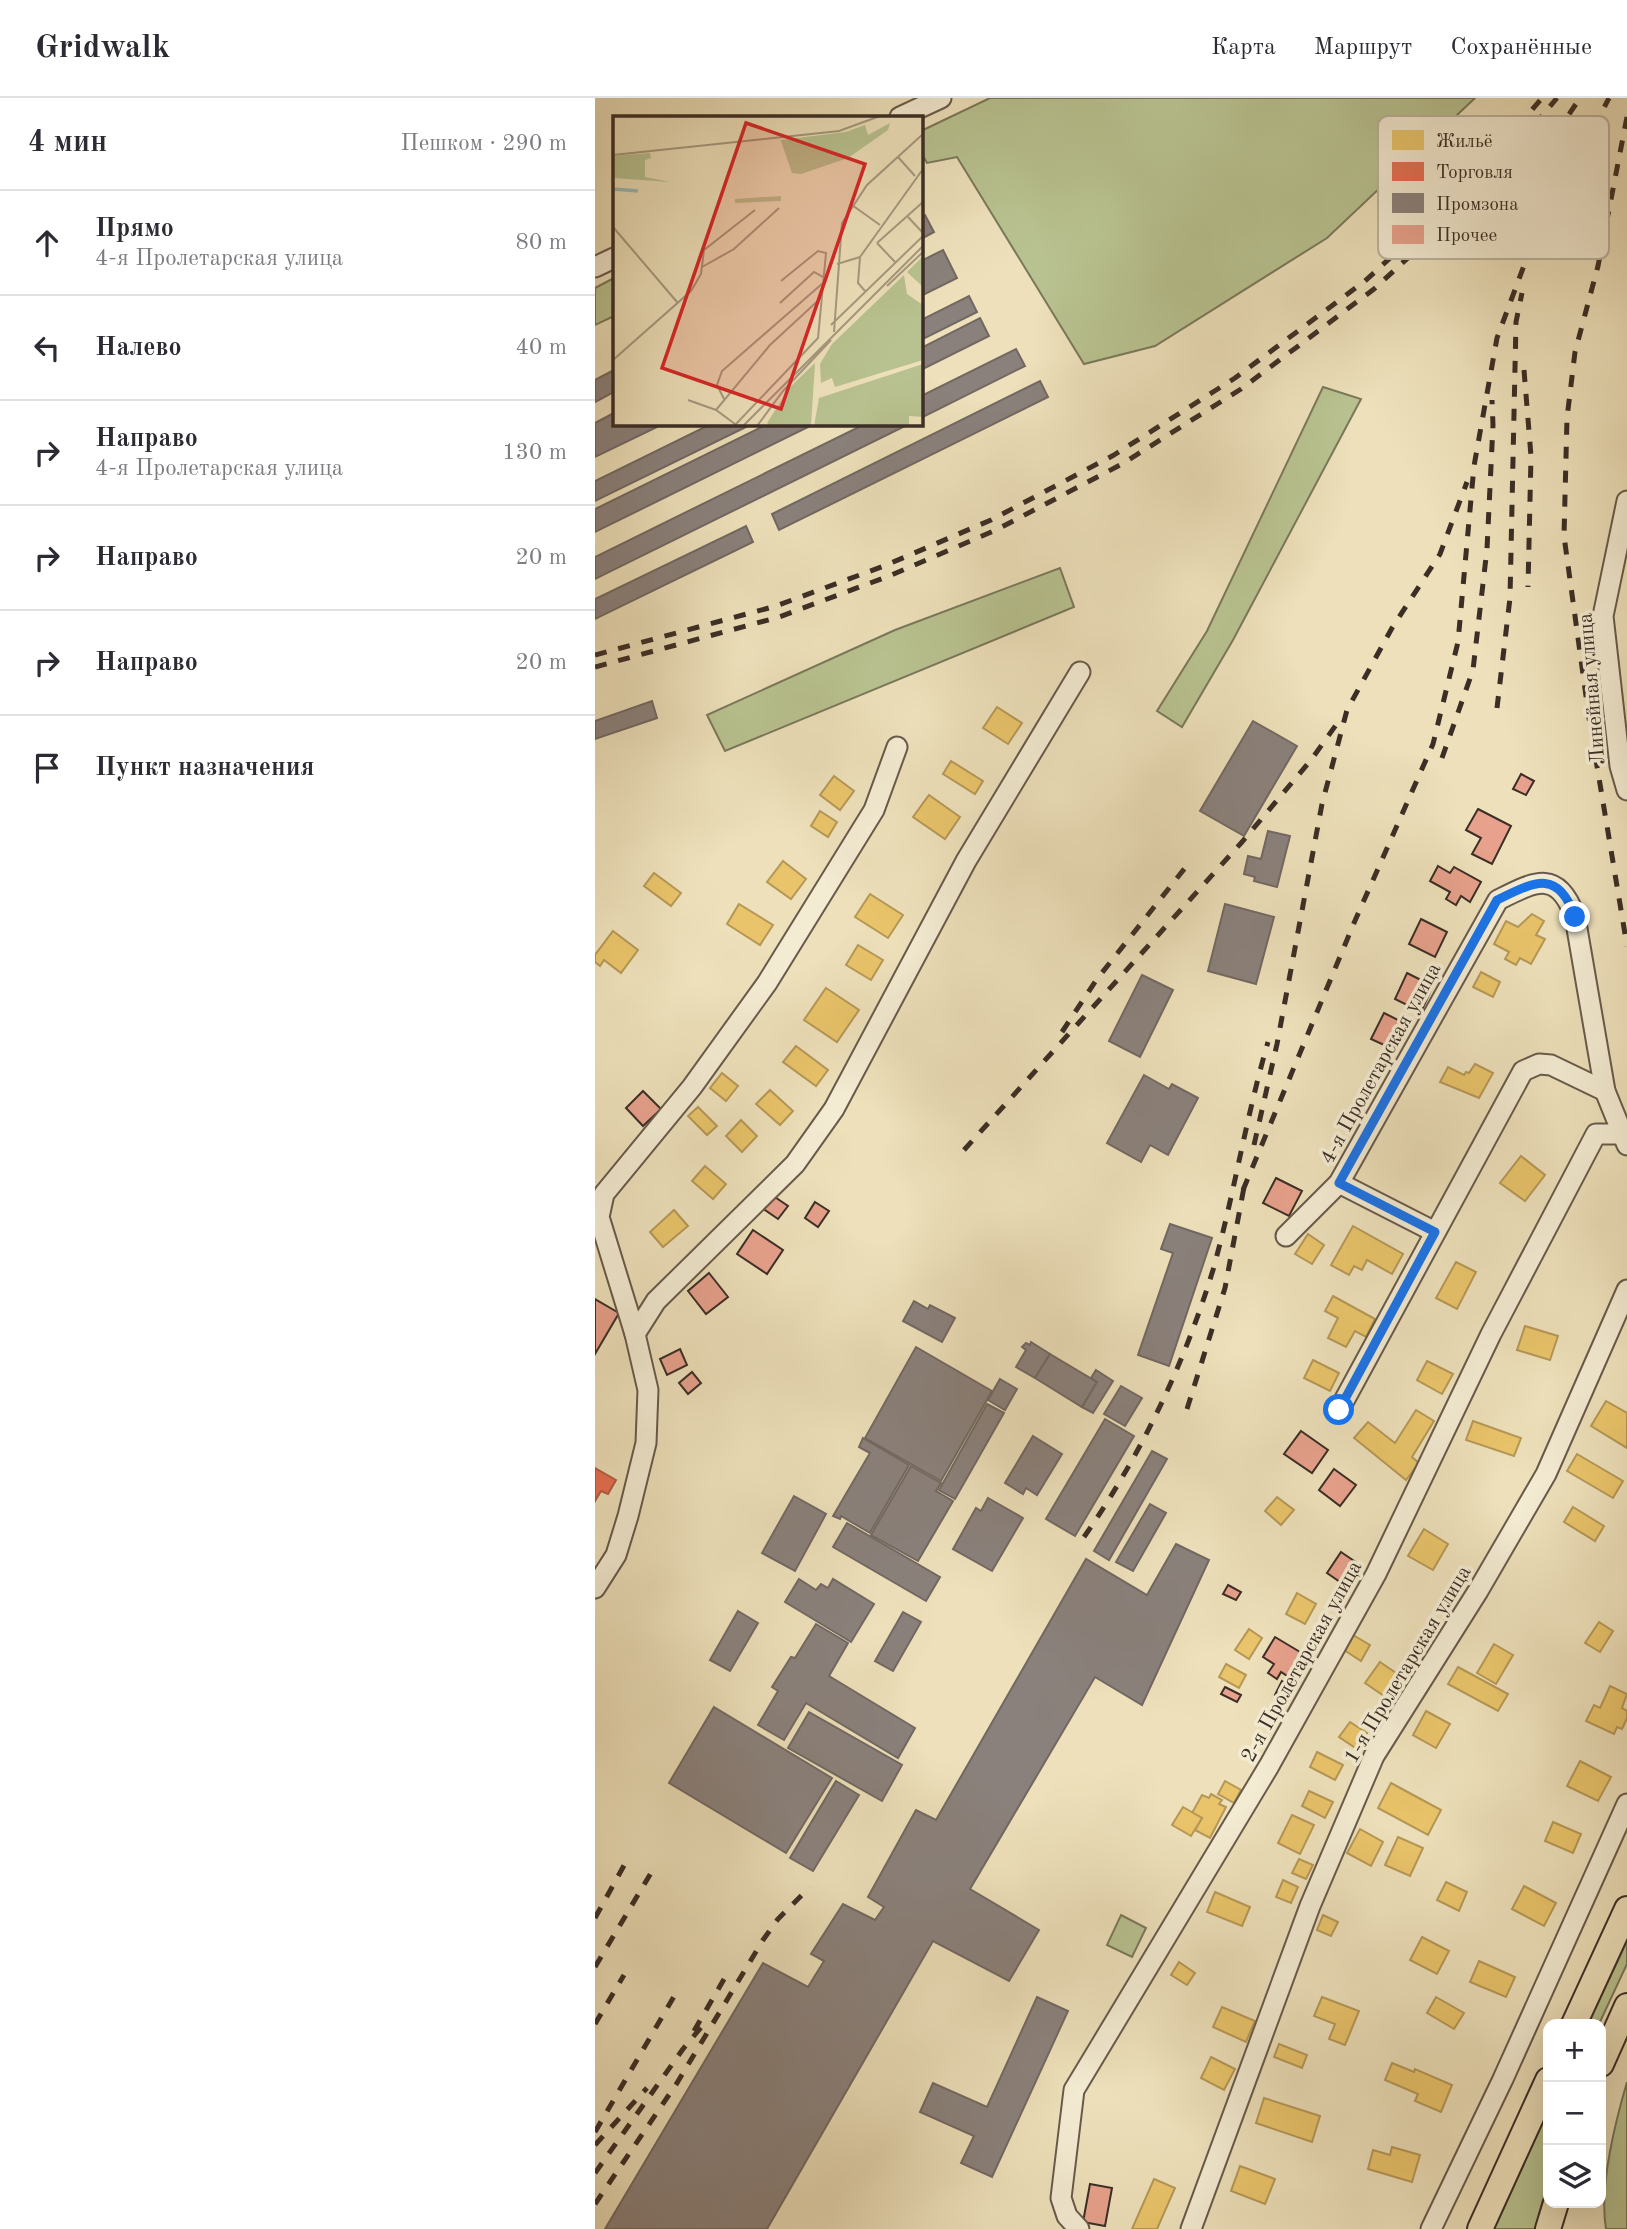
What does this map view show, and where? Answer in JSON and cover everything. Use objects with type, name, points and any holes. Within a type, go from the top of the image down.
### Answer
[{"type":"main road","points":[[1576,2019],[1627,1909]]},
{"type":"main road","points":[[1606,2053],[1627,2006]]},
{"type":"main road","points":[[1480,2229],[1547,2082]]},
{"type":"main road","points":[[1548,2229],[1554,2208]]},
{"type":"street","points":[[902,116],[941,98]]},
{"type":"street","points":[[595,267],[613,258]]},
{"type":"street","name":"Линейная улица","points":[[1627,501],[1603,616],[1620,766],[1627,790]]},
{"type":"street","points":[[635,1334],[656,1301],[795,1164],[834,1109],[966,861],[1080,672]]},
{"type":"street","points":[[595,1588],[616,1555],[628,1516],[646,1443],[648,1390],[635,1334],[599,1217],[604,1194],[692,1087],[767,983],[874,810],[897,747]]},
{"type":"street","name":"4-я Пролетарская улица","points":[[1286,1236],[1339,1183],[1497,900],[1538,882],[1549,883],[1569,901],[1575,917],[1605,1091]]},
{"type":"street","points":[[1339,1410],[1523,1072],[1539,1064],[1551,1065],[1605,1091],[1625,1140]]},
{"type":"street","name":"2-я Пролетарская улица","points":[[1079,2229],[1067,2216],[1061,2198],[1074,2090],[1269,1766],[1369,1586],[1491,1334],[1596,1134],[1625,1140]]},
{"type":"street","points":[[1339,1183],[1435,1232]]},
{"type":"street","name":"1-я Пролетарская улица","points":[[1191,2229],[1310,1906],[1374,1756],[1478,1591],[1546,1474],[1627,1290]]},
{"type":"street","points":[[1431,2229],[1503,2079],[1627,1804]]},
{"type":"green space","points":[[990,98],[1475,98],[1456,116],[1378,116],[1378,190],[1327,238],[1155,346],[1084,364],[957,157],[927,163],[922,154],[922,131]]},
{"type":"green space","points":[[613,279],[613,316],[595,325],[595,288]]},
{"type":"green space","points":[[1323,387],[1361,399],[1233,640],[1182,727],[1157,711],[1207,631]]},
{"type":"green space","points":[[1060,568],[1074,607],[725,751],[707,715],[895,630]]},
{"type":"green space","points":[[1121,1915],[1146,1928],[1132,1957],[1107,1945]]},
{"type":"green space","points":[[1627,1941],[1627,1964],[1601,2019],[1590,2019]]},
{"type":"green space","points":[[1627,2082],[1627,2229],[1606,2229],[1606,2175]]},
{"type":"green space","points":[[1543,2122],[1543,2199],[1535,2229],[1494,2229]]},
{"type":"building: Жильё","points":[[997,707],[1022,723],[1008,744],[983,728]]},
{"type":"building: Жильё","points":[[951,761],[983,781],[975,794],[943,774]]},
{"type":"building: Жильё","points":[[834,776],[854,791],[840,810],[820,795]]},
{"type":"building: Жильё","points":[[929,795],[960,817],[945,839],[913,817]]},
{"type":"building: Жильё","points":[[820,811],[837,822],[828,837],[811,826]]},
{"type":"building: Жильё","points":[[783,861],[806,879],[791,899],[767,882]]},
{"type":"building: Жильё","points":[[654,873],[681,893],[671,906],[644,886]]},
{"type":"building: Жильё","points":[[870,894],[903,915],[888,938],[855,917]]},
{"type":"building: Жильё","points":[[739,904],[773,925],[760,945],[727,924]]},
{"type":"building: Жильё","points":[[1532,914],[1544,921],[1536,935],[1545,939],[1531,964],[1520,958],[1516,965],[1505,959],[1509,952],[1494,944],[1506,921],[1518,927]]},
{"type":"building: Жильё","points":[[613,931],[638,950],[621,973],[604,960],[600,966],[595,962],[595,955]]},
{"type":"building: Жильё","points":[[858,945],[883,960],[871,980],[846,965]]},
{"type":"building: Жильё","points":[[1481,972],[1500,982],[1493,997],[1473,987]]},
{"type":"building: Жильё","points":[[826,988],[859,1010],[837,1042],[804,1020]]},
{"type":"building: Жильё","points":[[796,1046],[828,1070],[816,1086],[783,1062]]},
{"type":"building: Жильё","points":[[1475,1064],[1493,1073],[1479,1098],[1440,1082],[1448,1067],[1464,1075],[1469,1073]]},
{"type":"building: Жильё","points":[[722,1073],[738,1086],[726,1101],[710,1088]]},
{"type":"building: Жильё","points":[[770,1090],[793,1111],[780,1125],[756,1104]]},
{"type":"building: Жильё","points":[[698,1107],[717,1126],[707,1135],[688,1116]]},
{"type":"building: Жильё","points":[[741,1120],[757,1136],[742,1152],[726,1136]]},
{"type":"building: Жильё","points":[[1521,1156],[1545,1175],[1525,1201],[1500,1183]]},
{"type":"building: Жильё","points":[[705,1166],[726,1184],[713,1199],[692,1181]]},
{"type":"building: Жильё","points":[[674,1210],[688,1226],[663,1247],[650,1232]]},
{"type":"building: Жильё","points":[[1353,1226],[1403,1254],[1392,1274],[1367,1260],[1362,1270],[1354,1266],[1349,1275],[1331,1265]]},
{"type":"building: Жильё","points":[[1308,1234],[1324,1245],[1312,1264],[1295,1254]]},
{"type":"building: Жильё","points":[[1456,1262],[1476,1272],[1457,1309],[1436,1298]]},
{"type":"building: Жильё","points":[[1333,1296],[1375,1319],[1366,1337],[1355,1331],[1346,1347],[1328,1338],[1338,1318],[1325,1311]]},
{"type":"building: Жильё","points":[[1525,1326],[1558,1336],[1550,1360],[1517,1350]]},
{"type":"building: Жильё","points":[[1313,1360],[1339,1373],[1330,1391],[1304,1378]]},
{"type":"building: Жильё","points":[[1427,1361],[1453,1374],[1442,1394],[1417,1380]]},
{"type":"building: Жильё","points":[[1606,1401],[1627,1413],[1627,1448],[1591,1426]]},
{"type":"building: Жильё","points":[[1416,1410],[1434,1421],[1412,1457],[1419,1463],[1406,1480],[1354,1438],[1368,1422],[1395,1443]]},
{"type":"building: Жильё","points":[[1473,1421],[1521,1438],[1514,1456],[1466,1440]]},
{"type":"building: Жильё","points":[[1577,1454],[1623,1481],[1613,1498],[1567,1471]]},
{"type":"building: Жильё","points":[[1277,1497],[1294,1510],[1281,1525],[1265,1511]]},
{"type":"building: Жильё","points":[[1573,1507],[1604,1526],[1595,1541],[1564,1522]]},
{"type":"building: Жильё","points":[[1424,1529],[1448,1544],[1433,1570],[1408,1556]]},
{"type":"building: Жильё","points":[[1297,1593],[1316,1604],[1305,1624],[1286,1614]]},
{"type":"building: Жильё","points":[[1599,1622],[1613,1631],[1600,1652],[1585,1643]]},
{"type":"building: Жильё","points":[[1249,1629],[1262,1638],[1249,1659],[1235,1650]]},
{"type":"building: Жильё","points":[[1353,1635],[1370,1645],[1361,1661],[1344,1650]]},
{"type":"building: Жильё","points":[[1494,1644],[1513,1655],[1496,1684],[1477,1673]]},
{"type":"building: Жильё","points":[[1380,1662],[1405,1679],[1390,1700],[1365,1683]]},
{"type":"building: Жильё","points":[[1226,1664],[1246,1675],[1239,1688],[1219,1677]]},
{"type":"building: Жильё","points":[[1458,1667],[1508,1694],[1498,1711],[1448,1684]]},
{"type":"building: Жильё","points":[[1610,1686],[1627,1694],[1622,1708],[1627,1711],[1627,1718],[1622,1729],[1617,1727],[1614,1734],[1586,1721],[1594,1705],[1600,1708]]},
{"type":"building: Жильё","points":[[1426,1711],[1450,1724],[1436,1748],[1413,1735]]},
{"type":"building: Жильё","points":[[1350,1722],[1367,1733],[1357,1749],[1339,1737]]},
{"type":"building: Жильё","points":[[1317,1752],[1343,1765],[1335,1780],[1310,1767]]},
{"type":"building: Жильё","points":[[1580,1761],[1611,1777],[1598,1801],[1567,1786]]},
{"type":"building: Жильё","points":[[1225,1781],[1241,1790],[1234,1803],[1218,1794]]},
{"type":"building: Жильё","points":[[1391,1783],[1441,1810],[1428,1835],[1378,1808]]},
{"type":"building: Жильё","points":[[1309,1791],[1333,1802],[1325,1818],[1302,1806]]},
{"type":"building: Жильё","points":[[1211,1794],[1222,1800],[1219,1804],[1226,1807],[1210,1838],[1195,1830],[1202,1818],[1192,1813],[1202,1795],[1209,1798]]},
{"type":"building: Жильё","points":[[1183,1807],[1202,1818],[1191,1836],[1172,1825]]},
{"type":"building: Жильё","points":[[1292,1815],[1314,1825],[1300,1854],[1278,1843]]},
{"type":"building: Жильё","points":[[1553,1822],[1581,1834],[1573,1853],[1545,1841]]},
{"type":"building: Жильё","points":[[1360,1829],[1383,1842],[1371,1866],[1347,1853]]},
{"type":"building: Жильё","points":[[1398,1837],[1423,1848],[1410,1876],[1385,1865]]},
{"type":"building: Жильё","points":[[1299,1859],[1313,1865],[1306,1879],[1292,1873]]},
{"type":"building: Жильё","points":[[1283,1880],[1298,1887],[1291,1903],[1276,1897]]},
{"type":"building: Жильё","points":[[1446,1882],[1467,1892],[1459,1911],[1437,1900]]},
{"type":"building: Жильё","points":[[1524,1886],[1556,1903],[1544,1926],[1512,1909]]},
{"type":"building: Жильё","points":[[1215,1892],[1250,1907],[1242,1926],[1207,1912]]},
{"type":"building: Жильё","points":[[1323,1915],[1338,1922],[1331,1936],[1317,1930]]},
{"type":"building: Жильё","points":[[1422,1937],[1449,1951],[1437,1974],[1410,1960]]},
{"type":"building: Жильё","points":[[1479,1961],[1515,1977],[1506,1997],[1470,1982]]},
{"type":"building: Жильё","points":[[1179,1962],[1195,1973],[1187,1985],[1171,1975]]},
{"type":"building: Жильё","points":[[1322,1997],[1359,2011],[1345,2045],[1329,2039],[1335,2024],[1314,2016]]},
{"type":"building: Жильё","points":[[1436,1997],[1464,2013],[1454,2029],[1427,2013]]},
{"type":"building: Жильё","points":[[1222,2007],[1255,2021],[1246,2042],[1213,2027]]},
{"type":"building: Жильё","points":[[1279,2044],[1307,2055],[1302,2068],[1274,2057]]},
{"type":"building: Жильё","points":[[1211,2057],[1235,2069],[1224,2090],[1201,2078]]},
{"type":"building: Жильё","points":[[1392,2063],[1414,2072],[1415,2069],[1452,2085],[1441,2112],[1415,2101],[1418,2094],[1385,2080]]},
{"type":"building: Жильё","points":[[1264,2098],[1320,2116],[1312,2142],[1256,2123]]},
{"type":"building: Жильё","points":[[1392,2147],[1420,2155],[1412,2182],[1368,2169],[1373,2150],[1390,2155]]},
{"type":"building: Жильё","points":[[1240,2166],[1275,2179],[1265,2204],[1231,2191]]},
{"type":"building: Жильё","points":[[1154,2179],[1175,2188],[1157,2229],[1132,2229]]},
{"type":"building: Торговля","points":[[595,1468],[616,1480],[608,1494],[601,1491],[595,1501]]},
{"type":"building: Промзона","points":[[925,215],[934,232],[922,238],[922,216]]},
{"type":"building: Промзона","points":[[943,250],[957,278],[922,296],[922,260]]},
{"type":"building: Промзона","points":[[969,296],[977,312],[922,340],[922,320]]},
{"type":"building: Промзона","points":[[980,318],[989,336],[922,370],[922,347]]},
{"type":"building: Промзона","points":[[1016,349],[1025,366],[922,418],[922,396]]},
{"type":"building: Промзона","points":[[613,371],[613,393],[595,402],[595,380]]},
{"type":"building: Промзона","points":[[1040,381],[1048,397],[779,530],[772,514]]},
{"type":"building: Промзона","points":[[613,414],[613,425],[661,425],[595,457],[595,423]]},
{"type":"building: Промзона","points":[[709,425],[750,425],[595,501],[595,481]]},
{"type":"building: Промзона","points":[[766,425],[812,425],[595,532],[595,509]]},
{"type":"building: Промзона","points":[[863,425],[907,425],[595,579],[595,557]]},
{"type":"building: Промзона","points":[[746,526],[753,542],[595,619],[595,599]]},
{"type":"building: Промзона","points":[[652,701],[657,718],[595,739],[595,721]]},
{"type":"building: Промзона","points":[[1253,721],[1297,746],[1244,836],[1200,811]]},
{"type":"building: Промзона","points":[[1268,831],[1290,836],[1277,887],[1254,881],[1255,877],[1244,874],[1248,856],[1261,859]]},
{"type":"building: Промзона","points":[[1225,904],[1274,917],[1256,984],[1208,971]]},
{"type":"building: Промзона","points":[[1142,975],[1173,990],[1140,1057],[1109,1041]]},
{"type":"building: Промзона","points":[[1144,1075],[1169,1089],[1172,1084],[1198,1098],[1168,1155],[1150,1145],[1141,1162],[1107,1143]]},
{"type":"building: Промзона","points":[[1170,1224],[1212,1238],[1169,1366],[1138,1355],[1173,1253],[1161,1249]]},
{"type":"building: Промзона","points":[[914,1301],[928,1309],[930,1305],[955,1318],[942,1342],[903,1321]]},
{"type":"building: Промзона","points":[[1031,1342],[1050,1354],[1035,1378],[1016,1367],[1026,1350],[1022,1347],[1026,1343],[1030,1345]]},
{"type":"building: Промзона","points":[[916,1347],[992,1391],[941,1481],[865,1438]]},
{"type":"building: Промзона","points":[[1050,1354],[1097,1382],[1082,1407],[1035,1378]]},
{"type":"building: Промзона","points":[[1096,1370],[1113,1381],[1093,1413],[1082,1407],[1097,1382],[1091,1378]]},
{"type":"building: Промзона","points":[[1000,1379],[1017,1389],[1005,1410],[988,1400]]},
{"type":"building: Промзона","points":[[1121,1386],[1142,1398],[1125,1426],[1104,1414]]},
{"type":"building: Промзона","points":[[987,1404],[1004,1413],[955,1499],[939,1490]]},
{"type":"building: Промзона","points":[[1105,1419],[1134,1436],[1075,1536],[1046,1519]]},
{"type":"building: Промзона","points":[[1033,1436],[1062,1454],[1037,1495],[1026,1488],[1023,1494],[1005,1483]]},
{"type":"building: Промзона","points":[[863,1438],[909,1465],[870,1533],[841,1516],[840,1519],[833,1516],[870,1453],[859,1447]]},
{"type":"building: Промзона","points":[[1152,1451],[1167,1459],[1109,1560],[1094,1551]]},
{"type":"building: Промзона","points":[[911,1466],[941,1483],[936,1491],[953,1501],[918,1561],[871,1535]]},
{"type":"building: Промзона","points":[[794,1496],[826,1514],[795,1571],[762,1553]]},
{"type":"building: Промзона","points":[[988,1498],[1023,1518],[992,1571],[953,1549],[976,1508],[981,1511]]},
{"type":"building: Промзона","points":[[1150,1504],[1166,1513],[1133,1571],[1116,1562]]},
{"type":"building: Промзона","points":[[847,1523],[940,1577],[926,1601],[833,1547]]},
{"type":"building: Промзона","points":[[1176,1544],[1209,1560],[1142,1705],[1095,1677],[970,1889],[1039,1930],[1009,1981],[933,1941],[767,2229],[605,2229],[763,1963],[808,1987],[824,1961],[811,1954],[843,1904],[875,1920],[884,1907],[868,1897],[916,1810],[936,1820],[1086,1559],[1147,1595]]},
{"type":"building: Промзона","points":[[799,1579],[816,1590],[821,1584],[828,1588],[833,1579],[874,1604],[851,1642],[785,1602]]},
{"type":"building: Промзона","points":[[738,1611],[758,1623],[730,1671],[710,1660]]},
{"type":"building: Промзона","points":[[903,1612],[921,1622],[893,1671],[875,1661]]},
{"type":"building: Промзона","points":[[816,1624],[848,1643],[829,1676],[915,1728],[898,1758],[806,1703],[784,1740],[758,1725],[778,1691],[772,1687],[791,1657],[795,1658]]},
{"type":"building: Промзона","points":[[714,1707],[832,1778],[786,1853],[669,1783]]},
{"type":"building: Промзона","points":[[809,1712],[902,1765],[882,1801],[788,1748]]},
{"type":"building: Промзона","points":[[836,1781],[859,1795],[813,1871],[790,1858]]},
{"type":"building: Промзона","points":[[1037,1997],[1068,2011],[992,2177],[961,2163],[974,2136],[920,2112],[933,2083],[987,2107]]},
{"type":"building: Прочее","points":[[1521,774],[1534,781],[1526,795],[1513,789]]},
{"type":"building: Прочее","points":[[1478,809],[1511,826],[1492,864],[1472,854],[1481,838],[1466,830]]},
{"type":"building: Прочее","points":[[1438,866],[1450,873],[1454,867],[1481,882],[1470,902],[1461,896],[1456,905],[1446,899],[1450,892],[1430,881]]},
{"type":"building: Прочее","points":[[1421,919],[1447,932],[1435,957],[1409,944]]},
{"type":"building: Прочее","points":[[1407,973],[1433,986],[1421,1012],[1395,999]]},
{"type":"building: Прочее","points":[[1384,1013],[1410,1026],[1397,1051],[1371,1039]]},
{"type":"building: Прочее","points":[[643,1091],[661,1109],[643,1126],[626,1108]]},
{"type":"building: Прочее","points":[[1276,1178],[1302,1191],[1289,1216],[1263,1203]]},
{"type":"building: Прочее","points":[[769,1193],[788,1206],[778,1219],[759,1206]]},
{"type":"building: Прочее","points":[[815,1202],[829,1211],[818,1227],[805,1218]]},
{"type":"building: Прочее","points":[[753,1230],[783,1250],[767,1274],[737,1254]]},
{"type":"building: Прочее","points":[[709,1273],[728,1297],[706,1314],[688,1291]]},
{"type":"building: Прочее","points":[[595,1299],[619,1313],[595,1354]]},
{"type":"building: Прочее","points":[[680,1349],[687,1365],[667,1375],[660,1359]]},
{"type":"building: Прочее","points":[[692,1372],[701,1383],[688,1394],[679,1383]]},
{"type":"building: Прочее","points":[[1301,1431],[1328,1450],[1312,1473],[1284,1454]]},
{"type":"building: Прочее","points":[[1334,1469],[1356,1485],[1340,1506],[1319,1490]]},
{"type":"building: Прочее","points":[[1341,1552],[1360,1565],[1346,1586],[1327,1573]]},
{"type":"building: Прочее","points":[[1228,1585],[1241,1592],[1236,1600],[1223,1594]]},
{"type":"building: Прочее","points":[[1275,1637],[1310,1658],[1295,1681],[1281,1672],[1277,1679],[1268,1673],[1274,1664],[1263,1657]]},
{"type":"building: Прочее","points":[[1282,1681],[1291,1686],[1283,1700],[1275,1695]]},
{"type":"building: Прочее","points":[[1225,1687],[1241,1695],[1237,1702],[1221,1694]]},
{"type":"building: Прочее","points":[[1090,2184],[1112,2188],[1105,2226],[1083,2222]]},
{"type":"railway","points":[[1527,116],[1542,98]]},
{"type":"railway","points":[[1542,116],[1557,98]]},
{"type":"railway","points":[[1568,116],[1580,98]]},
{"type":"railway","points":[[1600,116],[1609,98]]},
{"type":"railway","points":[[1609,209],[1627,117]]},
{"type":"railway","points":[[595,655],[776,606],[884,566],[991,520],[1114,455],[1235,378],[1365,281],[1389,259]]},
{"type":"railway","points":[[595,667],[779,617],[889,576],[996,530],[1122,464],[1241,389],[1374,289],[1407,259]]},
{"type":"railway","points":[[1243,1190],[1354,923],[1433,744],[1458,642],[1474,466],[1497,338],[1526,259]]},
{"type":"railway","points":[[1599,259],[1575,352],[1567,418],[1564,536],[1589,718],[1627,946]]},
{"type":"railway","points":[[1497,708],[1510,598],[1516,322],[1522,293]]},
{"type":"railway","points":[[1524,370],[1531,456],[1528,587]]},
{"type":"railway","points":[[1442,758],[1473,670],[1487,549],[1492,400]]},
{"type":"railway","points":[[1254,1145],[1277,1044],[1322,804],[1347,710],[1392,628],[1440,554],[1467,482]]},
{"type":"railway","points":[[964,1150],[1242,842],[1311,760],[1341,718]]},
{"type":"railway","points":[[1062,1032],[1097,979],[1185,868]]},
{"type":"railway","points":[[1084,1537],[1142,1442],[1189,1340],[1213,1270],[1268,1042]]},
{"type":"railway","points":[[1187,1409],[1225,1288],[1245,1182]]},
{"type":"railway","points":[[595,1918],[627,1860]]},
{"type":"railway","points":[[595,1967],[651,1873]]},
{"type":"railway","points":[[595,2204],[677,2083],[763,1940],[778,1919],[810,1887]]},
{"type":"railway","points":[[694,2031],[727,1974]]},
{"type":"railway","points":[[595,2024],[624,1975]]},
{"type":"railway","points":[[595,2132],[676,1993]]},
{"type":"railway","points":[[595,2173],[703,2025]]},
{"type":"railway","points":[[595,2145],[647,2088]]},
{"type":"route","points":[[1339,1410],[1435,1232],[1339,1183],[1497,900],[1538,882],[1549,883],[1569,901],[1575,917]]}]
